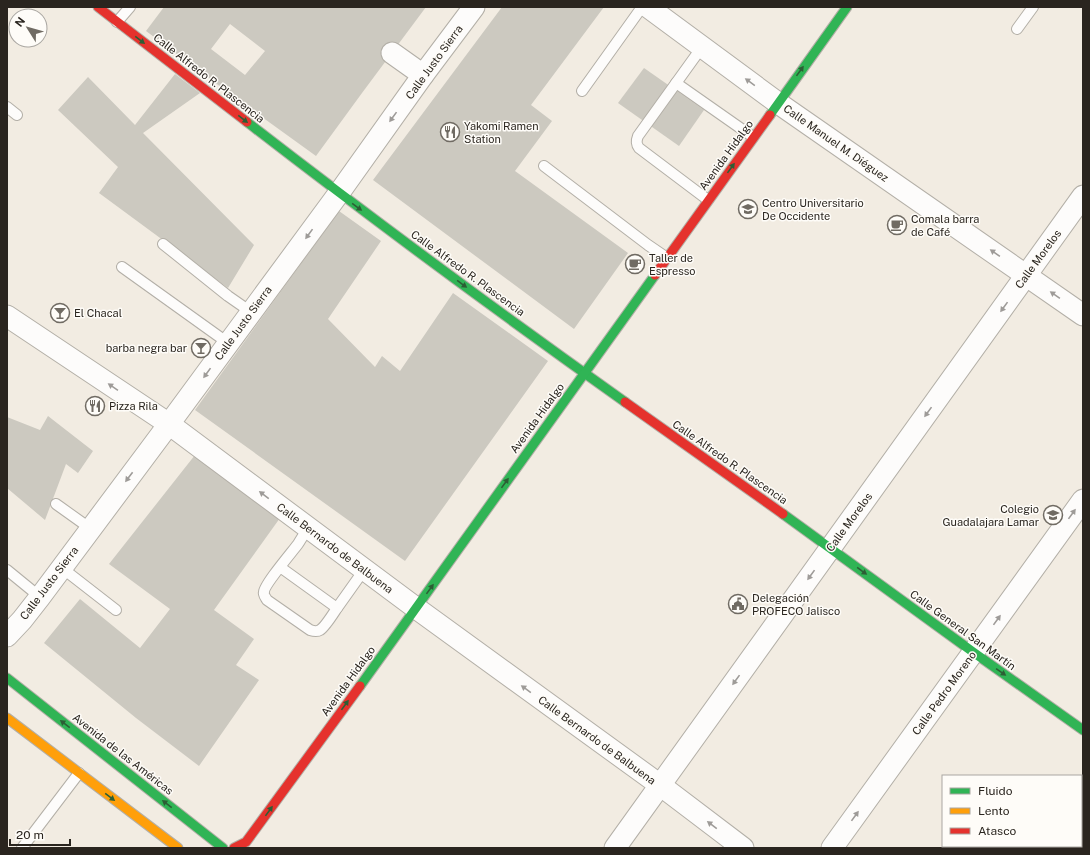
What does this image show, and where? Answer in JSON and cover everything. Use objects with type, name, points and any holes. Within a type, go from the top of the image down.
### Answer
[{"type":"main road","name":"Calle Alfredo R. Plascencia","points":[[98,7],[339,193],[584,373],[831,548]]},
{"type":"main road","name":"Avenida Hidalgo","points":[[234,848],[246,845],[847,7]]},
{"type":"main road","name":"Calle General San Martín","points":[[831,548],[1083,730]]},
{"type":"main road","name":"Avenida de las Américas","points":[[7,678],[223,848]]},
{"type":"main road","points":[[7,718],[178,848]]},
{"type":"street","name":"Calle Justo Sierra","points":[[7,636],[40,597],[169,424],[474,7]]},
{"type":"street","name":"Calle Manuel M. Diéguez","points":[[648,7],[778,103],[1083,315]]},
{"type":"street","points":[[392,53],[423,75]]},
{"type":"street","name":"Calle Morelos","points":[[615,848],[1083,196]]},
{"type":"street","name":"Calle Bernardo de Balbuena","points":[[7,316],[169,424],[364,570],[743,848]]},
{"type":"street","name":"Calle Pedro Moreno","points":[[832,848],[1083,500]]},
{"type":"lane","points":[[117,22],[130,7]]},
{"type":"lane","points":[[582,91],[642,7]]},
{"type":"lane","points":[[1017,29],[1033,7]]},
{"type":"lane","points":[[702,47],[636,140],[639,148],[708,200]]},
{"type":"lane","points":[[676,83],[753,137]]},
{"type":"lane","points":[[7,107],[18,115]]},
{"type":"lane","points":[[544,166],[667,258]]},
{"type":"lane","points":[[163,244],[228,296],[251,312]]},
{"type":"lane","points":[[122,267],[228,343]]},
{"type":"lane","points":[[56,504],[90,529]]},
{"type":"lane","points":[[308,528],[265,588],[264,596],[268,600],[310,630],[314,632],[319,631],[364,570]]},
{"type":"lane","points":[[280,567],[336,608]]},
{"type":"lane","points":[[62,568],[116,610]]},
{"type":"lane","points":[[7,570],[40,597]]},
{"type":"lane","points":[[22,848],[79,773]]},
{"type":"building","points":[[164,7],[426,7],[316,156],[146,31]],"holes":[[[230,24],[265,51],[245,75],[211,49]]]},
{"type":"building","points":[[502,7],[604,7],[531,105],[552,121],[515,171],[628,253],[574,329],[373,180]]},
{"type":"building","points":[[644,68],[704,110],[679,146],[618,103]]},
{"type":"building","points":[[175,74],[200,93],[143,133],[254,245],[228,288],[99,193],[118,167],[58,110],[88,77],[135,125]]},
{"type":"building","points":[[339,211],[381,241],[328,319],[375,367],[382,356],[400,371],[453,293],[548,361],[405,561],[195,410]]},
{"type":"building","points":[[48,416],[93,451],[78,473],[66,464],[45,520],[7,488],[7,417],[40,430]]},
{"type":"building","points":[[195,455],[280,518],[214,610],[254,639],[236,665],[259,680],[199,766],[136,718],[44,643],[80,599],[140,648],[170,609],[109,564]]},
{"type":"traffic: fast","points":[[770,115],[847,7]]},
{"type":"traffic: fast","points":[[247,122],[434,264],[625,402]]},
{"type":"traffic: fast","points":[[360,686],[655,275]]},
{"type":"traffic: fast","points":[[783,514],[1083,730]]},
{"type":"traffic: fast","points":[[7,678],[223,848]]},
{"type":"traffic: slow","points":[[7,718],[178,848]]},
{"type":"traffic: jam","points":[[98,7],[247,122]]},
{"type":"traffic: jam","points":[[655,275],[770,115]]},
{"type":"traffic: jam","points":[[625,402],[783,514]]},
{"type":"traffic: jam","points":[[234,848],[246,842],[360,686]]},
{"type":"place","name":"Yakomi Ramen Station","points":[[450,132]]},
{"type":"place","name":"Centro Universitario De Occidente","points":[[748,209]]},
{"type":"place","name":"Comala barra de Café","points":[[897,225]]},
{"type":"place","name":"Taller de Espresso","points":[[635,264]]},
{"type":"place","name":"El Chacal","points":[[60,313]]},
{"type":"place","name":"barba negra bar","points":[[201,348]]},
{"type":"place","name":"Pizza Rila","points":[[95,406]]},
{"type":"place","name":"Colegio Guadalajara Lamar","points":[[1053,515]]},
{"type":"place","name":"Delegación PROFECO Jalisco","points":[[738,604]]}]
